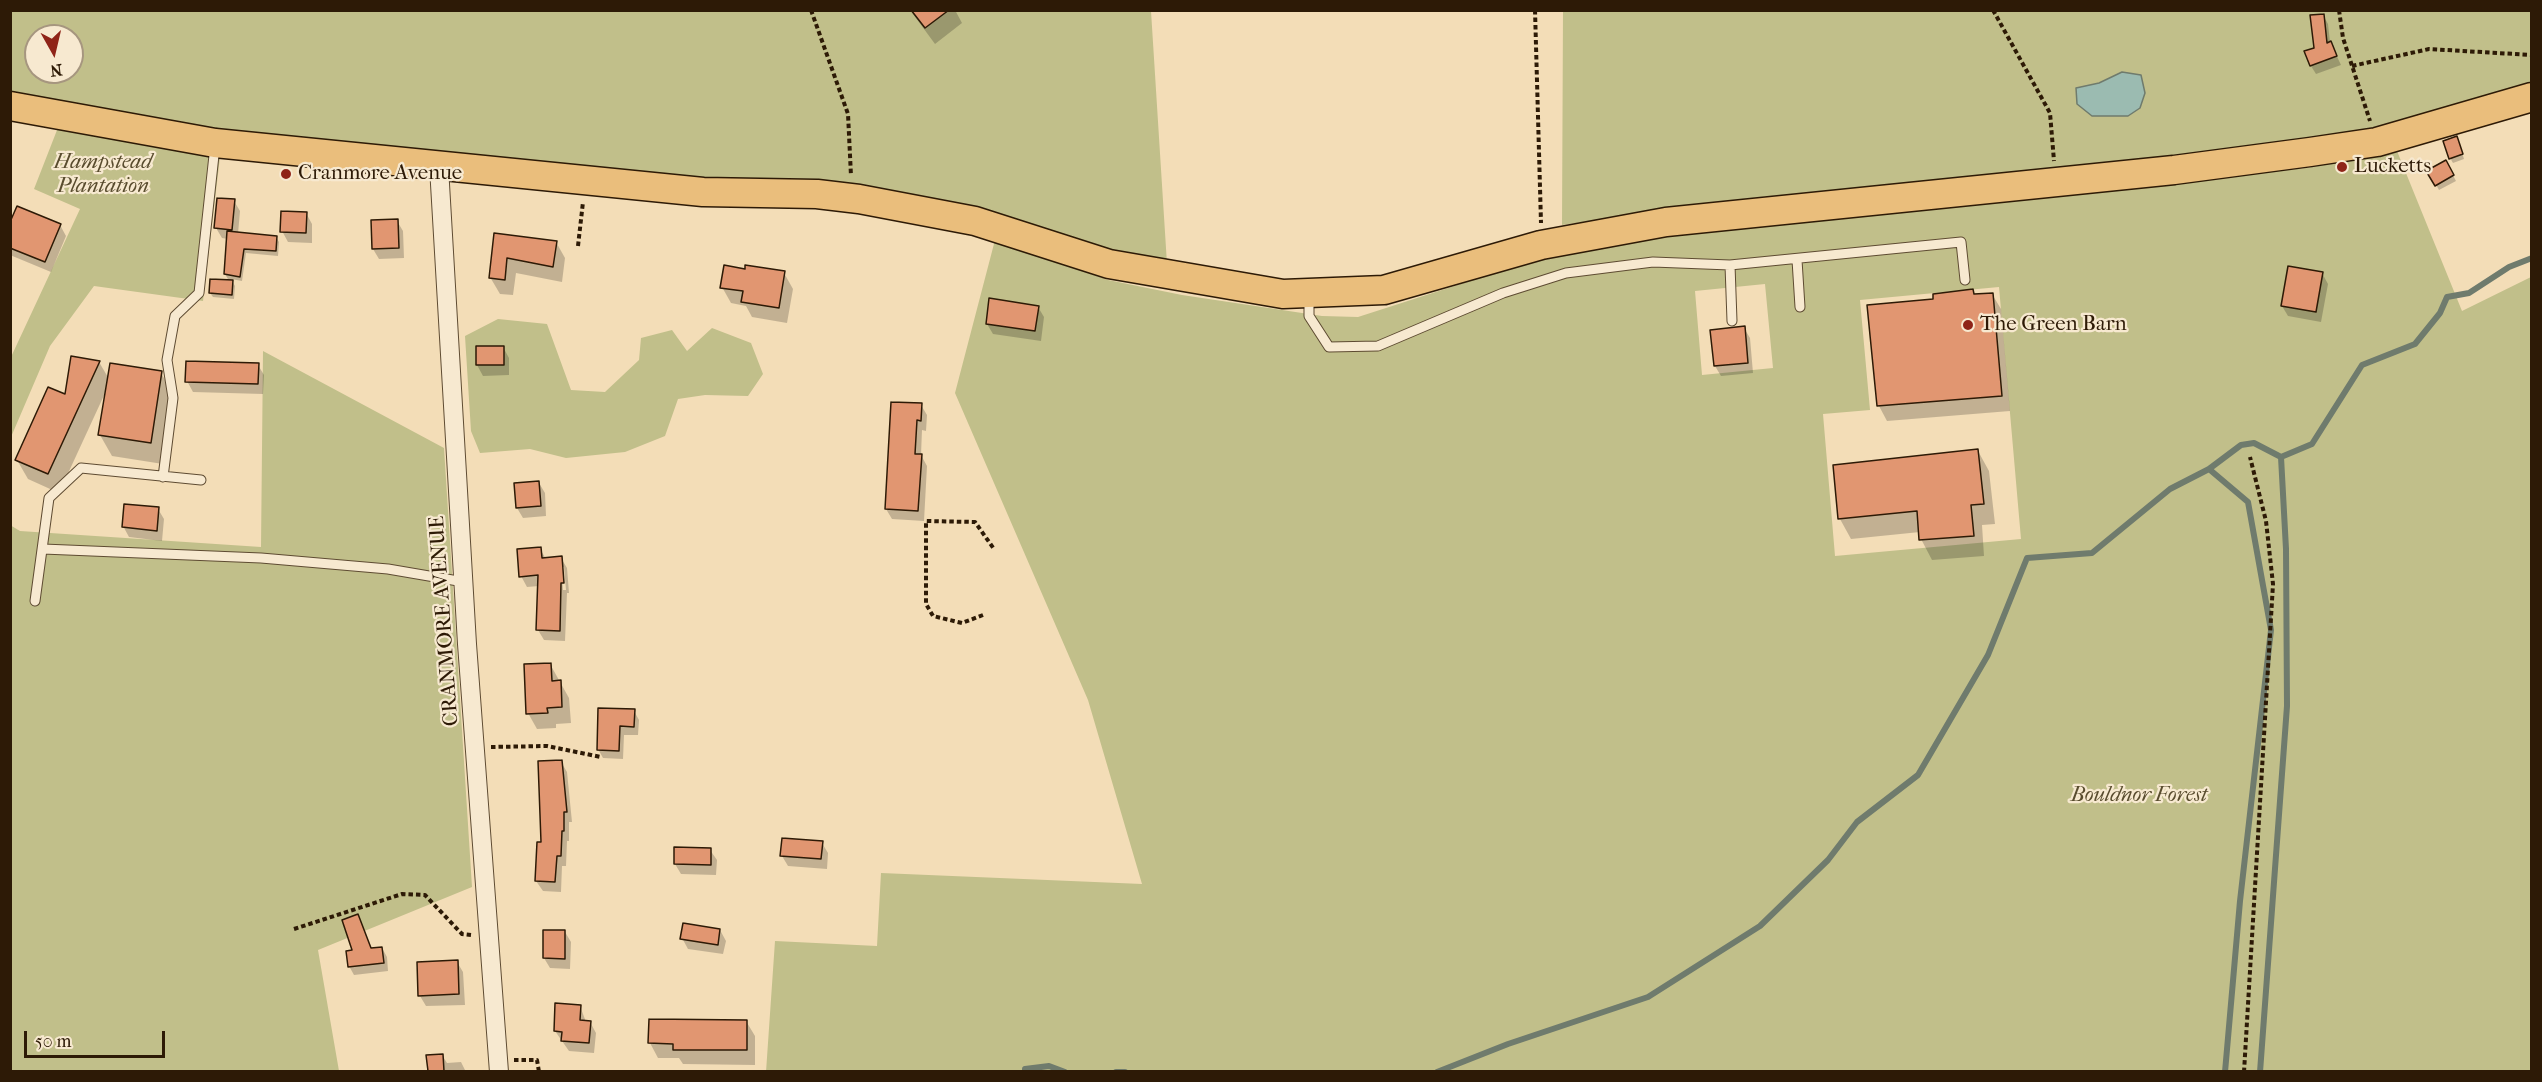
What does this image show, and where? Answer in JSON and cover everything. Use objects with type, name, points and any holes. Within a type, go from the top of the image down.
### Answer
[{"type":"main road","points":[[10,106],[215,143],[703,192],[851,198],[975,221],[1109,264],[1283,294],[1308,294],[1384,290],[1541,244],[1666,222],[2174,170],[2377,142],[2532,97]]},
{"type":"street","name":"CRANMORE AVENUE","points":[[439,167],[464,582],[499,1066]]},
{"type":"lane","points":[[163,477],[173,398],[167,360],[175,316],[199,293],[215,143]]},
{"type":"lane","points":[[1308,294],[1309,316],[1329,347],[1378,346],[1503,293],[1566,273],[1653,262],[1730,266],[1961,242],[1965,280]]},
{"type":"lane","points":[[1797,260],[1800,307]]},
{"type":"lane","points":[[1730,266],[1732,321]]},
{"type":"lane","points":[[35,601],[49,498],[81,468],[201,480]]},
{"type":"lane","points":[[43,549],[273,559],[388,569],[464,582]]},
{"type":"path","points":[[811,10],[848,114],[851,198]]},
{"type":"path","points":[[1535,10],[1541,244]]},
{"type":"path","points":[[1993,10],[2050,113],[2055,183]]},
{"type":"path","points":[[2340,10],[2343,38],[2377,142]]},
{"type":"path","points":[[2352,66],[2429,49],[2532,55]]},
{"type":"path","points":[[578,246],[585,181]]},
{"type":"path","points":[[2244,1071],[2273,584],[2266,521],[2250,457]]},
{"type":"path","points":[[983,615],[962,623],[933,616],[926,604],[926,521],[975,522],[994,549]]},
{"type":"path","points":[[476,747],[547,746],[601,757]]},
{"type":"path","points":[[294,929],[402,894],[425,895],[462,934],[489,937]]},
{"type":"path","points":[[499,1066],[537,1060],[538,1071]]},
{"type":"green space","points":[[10,11],[1151,11],[1167,264],[701,180],[218,132],[11,96]]},
{"type":"green space","points":[[1563,11],[2531,11],[2531,90],[2359,137],[1931,183],[1761,197],[1562,225]]},
{"type":"green space","name":"Hampstead Plantation","points":[[59,125],[220,157],[203,301],[94,286],[50,346],[11,437],[11,357],[80,209],[34,189]]},
{"type":"green space","name":"Bouldnor Forest","points":[[2397,151],[2462,311],[2531,277],[2531,1071],[766,1072],[775,941],[877,946],[881,873],[1142,884],[1088,700],[955,393],[995,240],[1108,280],[1182,295],[1322,316],[1358,317],[1529,262],[1666,235],[1914,207],[2306,168]],"holes":[[[1765,284],[1773,368],[1702,375],[1695,291]],[[1999,287],[2021,539],[1835,556],[1823,414],[1870,410],[1860,300]]]},
{"type":"green space","points":[[498,319],[547,324],[571,390],[605,392],[639,360],[641,338],[672,330],[687,351],[712,328],[751,343],[763,374],[748,396],[705,395],[678,399],[665,436],[625,452],[566,458],[530,449],[480,453],[471,431],[465,336]]},
{"type":"green space","points":[[263,351],[444,448],[472,887],[318,950],[339,1071],[11,1071],[10,525],[20,531],[261,547]]},
{"type":"water","points":[[2122,72],[2141,75],[2145,93],[2140,108],[2128,116],[2092,116],[2077,104],[2076,88],[2099,83]]},
{"type":"building","points":[[911,10],[949,10],[925,28]]},
{"type":"building","points":[[2324,14],[2327,43],[2331,41],[2337,56],[2310,66],[2304,51],[2314,48],[2310,15]]},
{"type":"building","points":[[2457,136],[2463,154],[2449,159],[2443,141]]},
{"type":"building","points":[[2446,160],[2454,175],[2435,186],[2426,171]]},
{"type":"building","points":[[217,198],[235,199],[232,230],[214,228]]},
{"type":"building","points":[[17,206],[61,224],[45,262],[10,248],[10,222]]},
{"type":"building","points":[[281,211],[307,212],[306,233],[280,232]]},
{"type":"building","points":[[398,219],[399,248],[372,249],[371,220]]},
{"type":"building","points":[[227,231],[277,236],[276,251],[244,249],[240,277],[224,274]]},
{"type":"building","points":[[494,233],[557,241],[553,267],[507,258],[505,280],[489,278]]},
{"type":"building","points":[[724,265],[745,269],[745,265],[785,271],[779,308],[741,302],[743,291],[720,288]]},
{"type":"building","points":[[2288,266],[2323,272],[2316,312],[2281,306]]},
{"type":"building","points":[[210,279],[233,280],[232,295],[209,293]]},
{"type":"building","points":[[1973,289],[1974,294],[1993,293],[2002,396],[1877,406],[1867,305],[1933,299],[1933,294]]},
{"type":"building","points":[[989,298],[1039,306],[1035,331],[986,324]]},
{"type":"building","points":[[1745,326],[1748,363],[1714,366],[1710,330]]},
{"type":"building","points":[[476,346],[504,346],[504,365],[476,365]]},
{"type":"building","points":[[71,356],[100,361],[48,474],[15,460],[48,387],[65,394]]},
{"type":"building","points":[[186,361],[259,363],[258,384],[185,382]]},
{"type":"building","points":[[110,363],[162,371],[151,443],[98,435]]},
{"type":"building","points":[[891,402],[922,403],[921,421],[917,420],[915,454],[922,454],[918,511],[885,509]]},
{"type":"building","points":[[1978,449],[1984,504],[1971,505],[1974,536],[1919,540],[1917,511],[1838,519],[1833,465]]},
{"type":"building","points":[[539,481],[541,506],[516,508],[514,483]]},
{"type":"building","points":[[124,504],[159,507],[157,531],[122,527]]},
{"type":"building","points":[[541,547],[542,558],[562,556],[564,583],[561,583],[560,631],[536,630],[538,575],[519,577],[517,549]]},
{"type":"building","points":[[551,663],[552,681],[561,680],[562,707],[547,708],[548,713],[526,714],[524,664]]},
{"type":"building","points":[[598,708],[635,709],[634,727],[620,726],[619,751],[597,750]]},
{"type":"building","points":[[562,760],[567,812],[564,812],[561,856],[557,856],[555,882],[535,881],[537,842],[541,842],[538,761]]},
{"type":"building","points":[[782,838],[823,841],[821,859],[780,856]]},
{"type":"building","points":[[674,847],[711,848],[711,865],[674,864]]},
{"type":"building","points":[[358,914],[371,948],[382,947],[384,963],[348,967],[346,951],[352,950],[342,920]]},
{"type":"building","points":[[683,923],[720,929],[718,945],[680,939]]},
{"type":"building","points":[[543,930],[565,930],[565,959],[543,958]]},
{"type":"building","points":[[458,960],[459,994],[418,996],[417,962]]},
{"type":"building","points":[[555,1003],[581,1005],[580,1020],[591,1021],[589,1043],[561,1041],[562,1032],[554,1031]]},
{"type":"building","points":[[649,1019],[747,1020],[747,1050],[673,1050],[673,1044],[648,1043]]},
{"type":"building","points":[[443,1054],[444,1071],[428,1071],[426,1055]]},
{"type":"waterway","points":[[2281,457],[2312,444],[2362,365],[2415,344],[2440,313],[2447,297],[2469,293],[2509,267],[2532,258]]},
{"type":"waterway","points":[[1437,1072],[1508,1044],[1648,997],[1760,926],[1828,860],[1857,822],[1918,775],[1988,655],[2027,558],[2092,553],[2170,489],[2209,469],[2241,445],[2254,443],[2281,457]]},
{"type":"waterway","points":[[2260,1072],[2287,706],[2286,549],[2281,457]]},
{"type":"waterway","points":[[2209,469],[2248,502],[2271,630],[2240,901],[2225,1072]]},
{"type":"waterway","points":[[1025,1072],[1025,1069],[1049,1066],[1065,1072]]},
{"type":"waterway","points":[[1116,1072],[1125,1072]]},
{"type":"place","name":"Lucketts","points":[[2342,167]]},
{"type":"place","name":"Cranmore Avenue","points":[[286,174]]},
{"type":"place","name":"The Green Barn","points":[[1968,325]]}]
